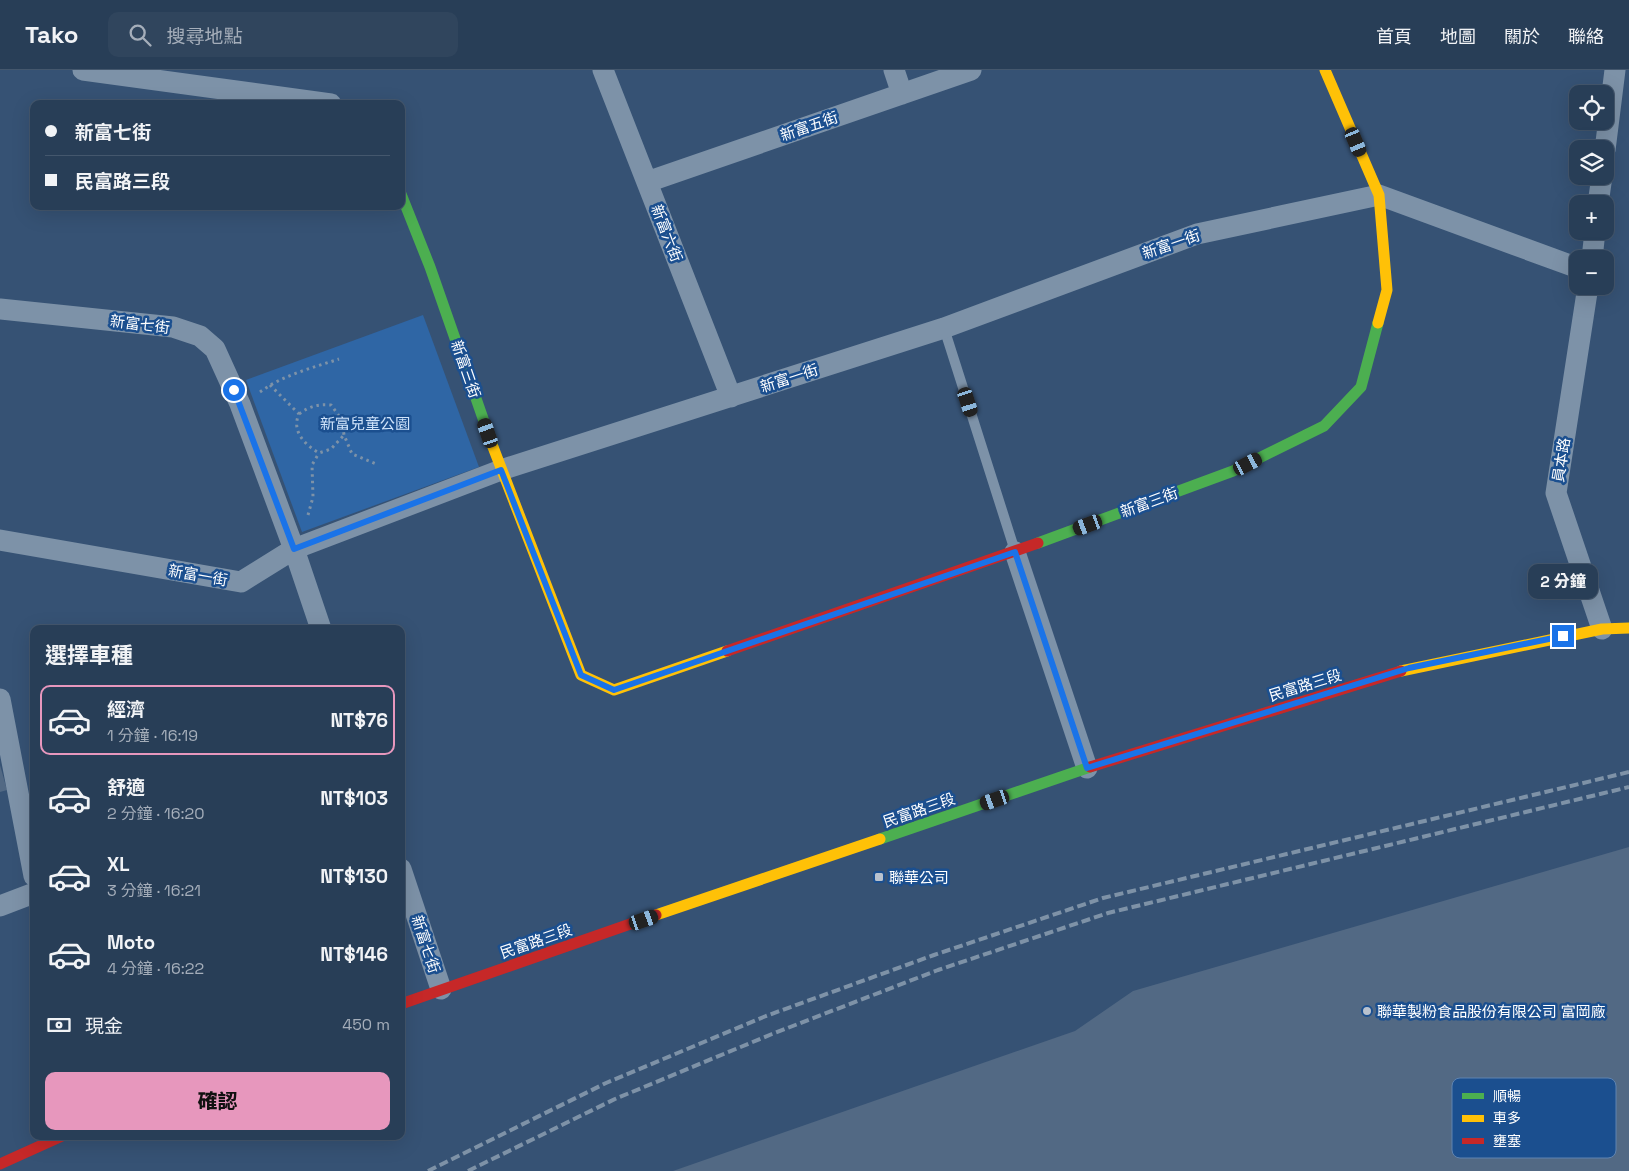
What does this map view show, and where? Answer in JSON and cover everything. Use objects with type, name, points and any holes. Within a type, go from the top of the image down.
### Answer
[{"type":"street","points":[[83,70],[302,100]]},
{"type":"street","name":"新富六街","points":[[603,70],[731,397]]},
{"type":"street","points":[[894,70],[902,94]]},
{"type":"street","name":"新富五街","points":[[647,182],[971,70]]},
{"type":"street","name":"新富三街","points":[[405,204],[430,267],[501,470],[581,675],[614,690],[1015,552],[1233,471],[1324,426],[1361,387],[1387,290],[1379,196],[1325,70]]},
{"type":"street","points":[[1606,140],[1615,70]]},
{"type":"street","points":[[1379,196],[1569,265]]},
{"type":"street","name":"新富一街","points":[[0,540],[241,582],[294,549],[501,470],[944,328],[1197,234],[1379,196]]},
{"type":"street","name":"員本路","points":[[1587,295],[1556,493],[1602,629]]},
{"type":"street","name":"新富七街","points":[[0,309],[173,327],[200,336],[215,349],[240,404],[294,549],[320,625]]},
{"type":"street","points":[[1015,552],[1087,768]]},
{"type":"street","name":"民富路三段","points":[[405,1002],[1087,768],[1409,668],[1602,629],[1629,628]]},
{"type":"street","points":[[0,699],[30,855]]},
{"type":"street","name":"新富七街","points":[[405,882],[441,989]]},
{"type":"street","points":[[0,906],[30,895]]},
{"type":"street","points":[[0,1164],[53,1140]]},
{"type":"lane","points":[[944,328],[1015,552]]},
{"type":"path","points":[[240,404],[270,385],[294,374],[339,359]]},
{"type":"path","points":[[270,385],[299,414]]},
{"type":"path","points":[[319,453],[307,446],[299,433],[296,421],[299,414],[308,407],[319,404],[331,405],[342,420],[344,435],[352,454],[376,464]]},
{"type":"path","points":[[305,524],[313,498],[312,465],[319,453],[331,449],[344,435]]},
{"type":"green space","name":"新富兒童公園","points":[[423,315],[479,467],[302,532],[246,380]]},
{"type":"building","points":[[0,765],[7,790],[0,792]]},
{"type":"building","name":"聯華製粉食品股份有限公司 富岡廠","points":[[1629,847],[1629,1171],[673,1171],[1075,1031],[1133,991]]},
{"type":"railway","points":[[428,1171],[606,1083],[766,1016],[934,955],[1103,898],[1629,772]]},
{"type":"railway","points":[[468,1171],[615,1099],[772,1034],[938,970],[1108,913],[1629,787]]},
{"type":"traffic: fast","points":[[405,204],[430,267],[493,447]]},
{"type":"traffic: fast","points":[[1038,543],[1233,471],[1324,426],[1361,387],[1378,323]]},
{"type":"traffic: fast","points":[[880,839],[1090,767]]},
{"type":"traffic: slow","points":[[1325,70],[1379,195],[1387,290],[1378,323]]},
{"type":"traffic: slow","points":[[493,447],[581,675],[614,690],[727,651]]},
{"type":"traffic: slow","points":[[1401,671],[1602,629],[1629,628]]},
{"type":"traffic: slow","points":[[656,915],[880,839]]},
{"type":"traffic: jam","points":[[727,651],[1038,543]]},
{"type":"traffic: jam","points":[[1090,767],[1401,671]]},
{"type":"traffic: jam","points":[[405,1003],[656,915]]},
{"type":"traffic: jam","points":[[0,1164],[53,1140]]},
{"type":"place","name":"聯華公司","points":[[879,877]]},
{"type":"place","name":"聯華製粉食品股份有限公司 富岡廠","points":[[1367,1011]]},
{"type":"route","points":[[234,390],[294,549],[501,470],[581,675],[614,690],[1015,552],[1087,768],[1409,668],[1563,636]]}]
